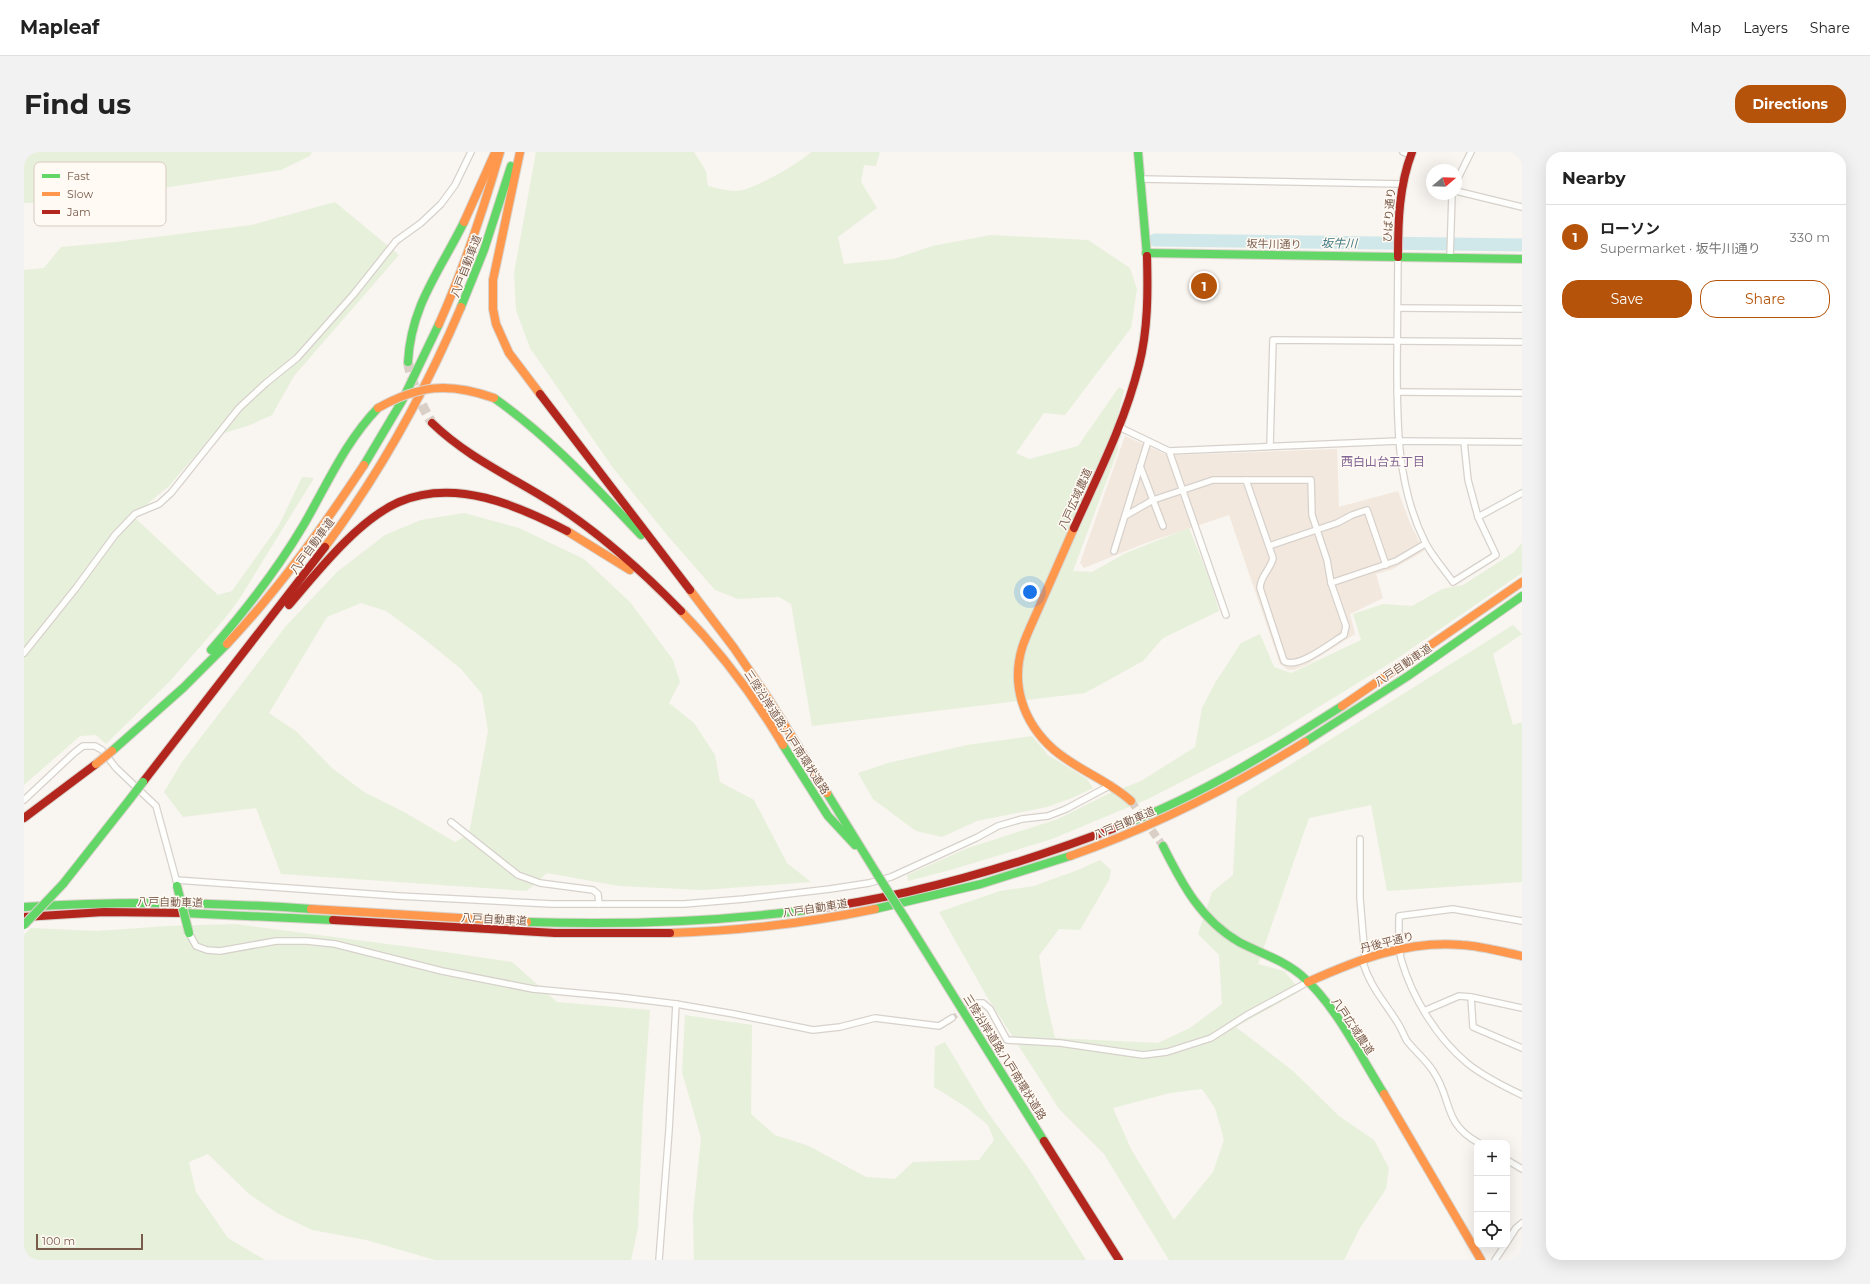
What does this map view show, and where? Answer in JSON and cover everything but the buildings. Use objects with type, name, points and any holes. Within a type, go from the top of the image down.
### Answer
[{"type":"main road","points":[[408,362],[409,334],[418,307],[468,215],[495,152]]},
{"type":"main road","name":"八戸自動車道","points":[[24,818],[112,751],[164,705],[217,653],[249,620],[331,515],[399,407],[439,325],[485,205],[500,152]]},
{"type":"main road","name":"八戸自動車道","points":[[24,925],[63,884],[235,666],[346,518],[367,487],[409,418],[448,340],[479,265],[495,220],[515,152]]},
{"type":"main road","points":[[520,152],[493,280],[493,309],[501,338],[526,378],[586,453],[702,606]]},
{"type":"main road","name":"八戸広域農道","points":[[1131,801],[1122,792],[1064,757],[1046,742],[1024,712],[1019,693],[1017,674],[1023,645],[1119,427],[1134,385],[1143,346],[1147,308],[1146,254],[1138,152]]},
{"type":"main road","name":"ひばり通り","points":[[1398,254],[1399,207],[1409,153]]},
{"type":"main road","name":"坂牛川通り","points":[[1146,254],[1398,254],[1522,259]]},
{"type":"main road","points":[[164,705],[226,633],[271,575],[303,526],[348,444],[358,429],[378,408],[410,392],[442,386],[466,388],[494,398],[523,418],[556,447],[635,528],[702,606]]},
{"type":"main road","points":[[432,423],[450,441],[464,451],[546,499],[594,532],[640,571],[680,612]]},
{"type":"main road","points":[[235,666],[312,580],[360,530],[386,509],[400,501],[430,492],[462,492],[480,496],[525,511],[568,530],[590,542],[636,574],[680,612]]},
{"type":"main road","name":"八戸自動車道","points":[[24,907],[90,902],[197,902],[551,922],[651,923],[756,916],[818,909],[903,894],[1007,866],[1084,840],[1150,813],[1205,786],[1263,754],[1335,711],[1425,651],[1522,582]]},
{"type":"main road","name":"八戸自動車道","points":[[24,917],[86,913],[195,913],[556,933],[648,934],[756,927],[821,919],[905,904],[1003,878],[1082,852],[1142,829],[1206,799],[1334,725],[1522,596]]},
{"type":"main road","name":"三陸沿岸道路;八戸南環状道路","points":[[702,606],[751,672],[1119,1260]]},
{"type":"main road","name":"三陸沿岸道路;八戸南環状道路","points":[[680,612],[722,656],[738,677],[762,710],[827,815],[873,866]]},
{"type":"main road","name":"八戸広域農道","points":[[1163,846],[1184,886],[1201,912],[1215,926],[1232,938],[1292,968],[1308,982],[1327,1004],[1417,1148],[1481,1260]]},
{"type":"main road","points":[[177,883],[189,933]]},
{"type":"main road","name":"丹後平通り","points":[[1308,982],[1364,958],[1399,948],[1424,944],[1480,946],[1522,956]]},
{"type":"street","points":[[24,653],[76,588],[115,535],[135,514],[159,504],[171,493],[239,408],[266,383],[297,358],[353,296],[396,241],[421,223],[441,204],[455,185],[471,152]]},
{"type":"street","points":[[1462,170],[1471,152]]},
{"type":"street","points":[[1140,179],[1403,184]]},
{"type":"street","points":[[1462,192],[1522,207]]},
{"type":"street","points":[[1450,255],[1452,200]]},
{"type":"street","points":[[1398,254],[1398,441],[1404,485],[1425,544],[1453,582],[1496,555],[1478,517],[1468,480],[1464,442]]},
{"type":"street","points":[[1398,308],[1522,309]]},
{"type":"street","points":[[1270,446],[1273,340],[1522,342]]},
{"type":"street","points":[[1397,392],[1522,393]]},
{"type":"street","points":[[1119,427],[1169,451],[1398,441],[1522,442]]},
{"type":"street","points":[[1114,551],[1148,441]]},
{"type":"street","points":[[1169,451],[1226,615]]},
{"type":"street","points":[[1140,466],[1163,526]]},
{"type":"street","points":[[1124,516],[1154,500],[1213,480],[1246,480],[1312,480],[1312,515],[1327,560],[1331,583],[1346,626],[1346,632],[1344,635],[1308,658],[1291,664],[1284,661],[1260,588],[1260,582],[1272,565],[1273,558],[1246,480]]},
{"type":"street","points":[[1478,517],[1522,493]]},
{"type":"street","points":[[1269,546],[1317,530],[1367,510],[1386,564]]},
{"type":"street","points":[[1331,583],[1386,564],[1425,544]]},
{"type":"street","points":[[24,800],[74,752],[83,746],[95,746],[102,750],[116,768],[156,806],[177,883],[552,904],[684,904],[759,897],[869,883],[901,873],[976,838],[998,826],[1022,819],[1048,816],[1066,809],[1111,785]]},
{"type":"street","points":[[451,822],[518,875],[540,882],[593,890],[598,894],[599,904]]},
{"type":"street","points":[[1360,839],[1360,898],[1366,974],[1381,1000],[1399,1025],[1406,1040],[1433,1070],[1438,1079],[1456,1126],[1466,1136],[1474,1140]]},
{"type":"street","points":[[1522,921],[1453,909],[1399,916],[1399,948],[1401,959],[1424,1011],[1441,1036],[1467,1063],[1498,1084],[1522,1095]]},
{"type":"street","points":[[189,933],[196,946],[207,950],[220,951],[276,941],[307,941],[335,944],[442,971],[533,989],[619,996],[676,1004],[813,1030],[840,1028],[875,1018],[939,1026],[952,1018]]},
{"type":"street","points":[[974,1003],[983,1003],[990,1009],[1008,1040],[1060,1043],[1142,1055],[1167,1052],[1211,1038],[1241,1018],[1308,982]]},
{"type":"street","points":[[1424,1011],[1459,996],[1471,996],[1522,1008]]},
{"type":"street","points":[[1471,996],[1474,1027],[1522,1048]]},
{"type":"street","points":[[659,1260],[669,1130],[676,1004]]},
{"type":"street","points":[[1510,1162],[1522,1169]]},
{"type":"street","points":[[1510,1238],[1516,1228],[1522,1223]]},
{"type":"street","points":[[1495,1260],[1503,1248]]},
{"type":"shaded area","points":[[1125,436],[1165,454],[1176,455],[1337,449],[1339,507],[1398,491],[1410,523],[1424,551],[1393,569],[1376,574],[1383,598],[1350,614],[1355,634],[1308,664],[1293,670],[1288,670],[1280,664],[1229,515],[1143,544],[1084,568],[1080,563]]},
{"type":"green space","points":[[24,152],[312,152],[310,156],[281,170],[166,188],[166,162],[34,162],[34,203],[24,203]]},
{"type":"green space","points":[[536,152],[694,152],[706,171],[708,186],[736,191],[764,182],[797,163],[811,152],[880,152],[876,166],[864,165],[861,182],[877,208],[838,237],[844,264],[894,259],[932,246],[991,235],[1088,240],[1130,268],[1137,289],[1131,328],[1065,415],[1044,413],[1016,453],[1029,459],[1078,446],[1119,387],[1124,390],[1116,423],[1118,450],[1073,571],[1092,572],[1126,553],[1189,528],[1211,583],[1219,611],[1163,638],[1143,661],[1085,693],[812,726],[791,604],[779,597],[738,599],[715,590],[667,535],[613,468],[530,348],[516,310],[514,273]]},
{"type":"green space","points":[[335,202],[399,255],[294,376],[272,415],[250,425],[212,437],[169,486],[133,516],[218,595],[232,591],[279,525],[302,477],[314,478],[240,598],[226,617],[169,682],[106,744],[96,735],[80,736],[24,785],[24,270],[44,268],[61,247],[116,242],[251,225]]},
{"type":"green space","points":[[464,513],[519,528],[584,559],[630,602],[673,660],[680,682],[669,703],[694,723],[715,755],[720,782],[754,800],[787,863],[811,882],[703,890],[619,886],[547,873],[527,891],[281,874],[256,808],[183,817],[164,792],[182,762],[286,626],[337,572],[385,535],[421,520]],"holes":[[[361,603],[386,611],[423,638],[461,669],[482,694],[488,731],[469,834],[455,842],[404,812],[364,792],[332,768],[297,732],[269,713],[327,617]]]},
{"type":"green space","points":[[1522,543],[1522,573],[1392,662],[1273,735],[1148,799],[1052,839],[954,869],[908,881],[907,875],[968,848],[1058,819],[1108,794],[1141,781],[1195,747],[1202,708],[1215,683],[1241,643],[1260,634],[1274,667],[1291,673],[1361,640],[1353,614],[1383,604],[1412,606],[1442,589],[1463,585],[1513,553]]},
{"type":"green space","points":[[1513,625],[1522,634],[1493,654],[1513,725],[1522,722],[1522,882],[1387,891],[1371,805],[1309,818],[1258,964],[1284,971],[1301,991],[1236,1027],[1293,1071],[1339,1116],[1374,1140],[1389,1168],[1386,1189],[1360,1228],[1344,1260],[1169,1260],[1104,1154],[1059,1109],[986,995],[939,912],[1000,891],[1034,886],[1078,870],[1100,860],[1111,870],[1109,880],[1080,930],[1059,929],[1039,956],[1046,999],[1055,1038],[1158,1043],[1190,1028],[1222,1004],[1219,955],[1198,934],[1212,892],[1233,875],[1237,798]],"holes":[[[1202,1089],[1215,1108],[1224,1140],[1213,1172],[1174,1220],[1131,1149],[1113,1108],[1170,1093]]]},
{"type":"green space","points":[[1032,736],[1048,755],[1087,779],[1093,788],[1072,798],[1047,807],[977,821],[942,837],[916,831],[873,799],[858,773],[888,763],[967,745]]},
{"type":"green space","points":[[236,924],[512,962],[557,1002],[650,1010],[643,1107],[638,1228],[631,1260],[435,1260],[366,1240],[312,1230],[277,1213],[249,1194],[208,1154],[189,1162],[196,1192],[228,1238],[265,1260],[24,1260],[24,935],[31,928],[97,931],[167,926]]},
{"type":"green space","points":[[685,1015],[752,1025],[751,1114],[775,1135],[809,1146],[866,1177],[895,1179],[913,1162],[979,1160],[994,1140],[988,1125],[966,1107],[934,1087],[935,1047],[945,1042],[986,1110],[1029,1169],[1086,1260],[694,1260],[693,1214],[701,1138],[682,1072]]},
{"type":"waterway","name":"坂牛川","points":[[1155,240],[1522,245]]},
{"type":"tunnel","points":[[408,362],[417,393],[432,423]]},
{"type":"tunnel","points":[[1131,801],[1163,846]]},
{"type":"tunnel","points":[[952,1018],[974,1003]]},
{"type":"traffic: fast","points":[[1138,152],[1147,256]]},
{"type":"traffic: fast","points":[[461,307],[484,250],[511,166]]},
{"type":"traffic: fast","points":[[408,362],[410,342],[421,306],[428,289],[464,222]]},
{"type":"traffic: fast","points":[[1146,253],[1522,259]]},
{"type":"traffic: fast","points":[[364,465],[402,401],[439,324]]},
{"type":"traffic: fast","points":[[494,398],[553,446],[589,480],[641,535]]},
{"type":"traffic: fast","points":[[211,650],[271,574],[303,526],[346,449],[366,421],[378,408]]},
{"type":"traffic: fast","points":[[1305,742],[1408,676],[1522,596]]},
{"type":"traffic: fast","points":[[112,751],[183,688],[227,644]]},
{"type":"traffic: fast","points":[[1125,824],[1182,800],[1209,786],[1290,739],[1342,706]]},
{"type":"traffic: fast","points":[[783,745],[828,816],[855,845]]},
{"type":"traffic: fast","points":[[130,799],[143,782]]},
{"type":"traffic: fast","points":[[827,793],[877,874]]},
{"type":"traffic: fast","points":[[63,884],[130,799]]},
{"type":"traffic: fast","points":[[1163,846],[1185,887],[1203,912],[1214,923],[1239,942],[1279,961],[1294,970],[1314,987],[1347,1032],[1384,1094]]},
{"type":"traffic: fast","points":[[875,909],[981,884],[1070,856]]},
{"type":"traffic: fast","points":[[877,874],[905,918]]},
{"type":"traffic: fast","points":[[24,925],[63,884]]},
{"type":"traffic: fast","points":[[177,886],[189,933]]},
{"type":"traffic: fast","points":[[24,907],[168,903],[311,909]]},
{"type":"traffic: fast","points":[[527,922],[667,922],[807,910]]},
{"type":"traffic: fast","points":[[183,913],[333,920]]},
{"type":"traffic: fast","points":[[905,918],[1044,1141]]},
{"type":"traffic: slow","points":[[439,324],[457,282],[487,196],[500,152]]},
{"type":"traffic: slow","points":[[520,152],[493,280],[493,309],[496,324],[509,353],[540,394]]},
{"type":"traffic: slow","points":[[464,222],[494,155]]},
{"type":"traffic: slow","points":[[325,547],[383,461],[417,401],[461,307]]},
{"type":"traffic: slow","points":[[378,408],[407,394],[434,388],[463,390],[494,398]]},
{"type":"traffic: slow","points":[[227,644],[265,602],[300,557],[364,465]]},
{"type":"traffic: slow","points":[[1074,528],[1023,645],[1019,660],[1019,688],[1027,715],[1034,727],[1053,749],[1131,801]]},
{"type":"traffic: slow","points":[[567,531],[630,570]]},
{"type":"traffic: slow","points":[[1342,706],[1522,582]]},
{"type":"traffic: slow","points":[[690,590],[734,648],[768,698],[827,793]]},
{"type":"traffic: slow","points":[[681,611],[710,642],[749,692],[783,745]]},
{"type":"traffic: slow","points":[[1070,856],[1101,845],[1220,791],[1305,742]]},
{"type":"traffic: slow","points":[[96,764],[112,751]]},
{"type":"traffic: slow","points":[[311,909],[527,922]]},
{"type":"traffic: slow","points":[[670,933],[773,926],[875,909]]},
{"type":"traffic: slow","points":[[1308,982],[1364,959],[1383,953],[1422,946],[1442,944],[1470,946],[1522,956]]},
{"type":"traffic: slow","points":[[1384,1094],[1481,1260]]},
{"type":"traffic: jam","points":[[1398,257],[1400,204],[1404,178],[1412,152]]},
{"type":"traffic: jam","points":[[1074,528],[1119,428],[1139,365],[1146,325],[1147,256]]},
{"type":"traffic: jam","points":[[540,394],[690,590]]},
{"type":"traffic: jam","points":[[432,423],[461,447],[556,505],[606,541],[637,568],[681,611]]},
{"type":"traffic: jam","points":[[289,605],[326,562],[369,521],[384,510],[399,502],[420,495],[442,493],[464,494],[485,498],[528,512],[567,531]]},
{"type":"traffic: jam","points":[[143,782],[325,547]]},
{"type":"traffic: jam","points":[[24,818],[96,764]]},
{"type":"traffic: jam","points":[[807,910],[889,896],[969,877],[1086,839],[1125,824]]},
{"type":"traffic: jam","points":[[24,917],[104,912],[183,913]]},
{"type":"traffic: jam","points":[[333,920],[555,933],[670,933]]},
{"type":"traffic: jam","points":[[1044,1141],[1119,1260]]},
{"type":"place","name":"ローソン","points":[[1204,286]]},
{"type":"district","name":"西白山台五丁目","points":[[1383,461]]}]
